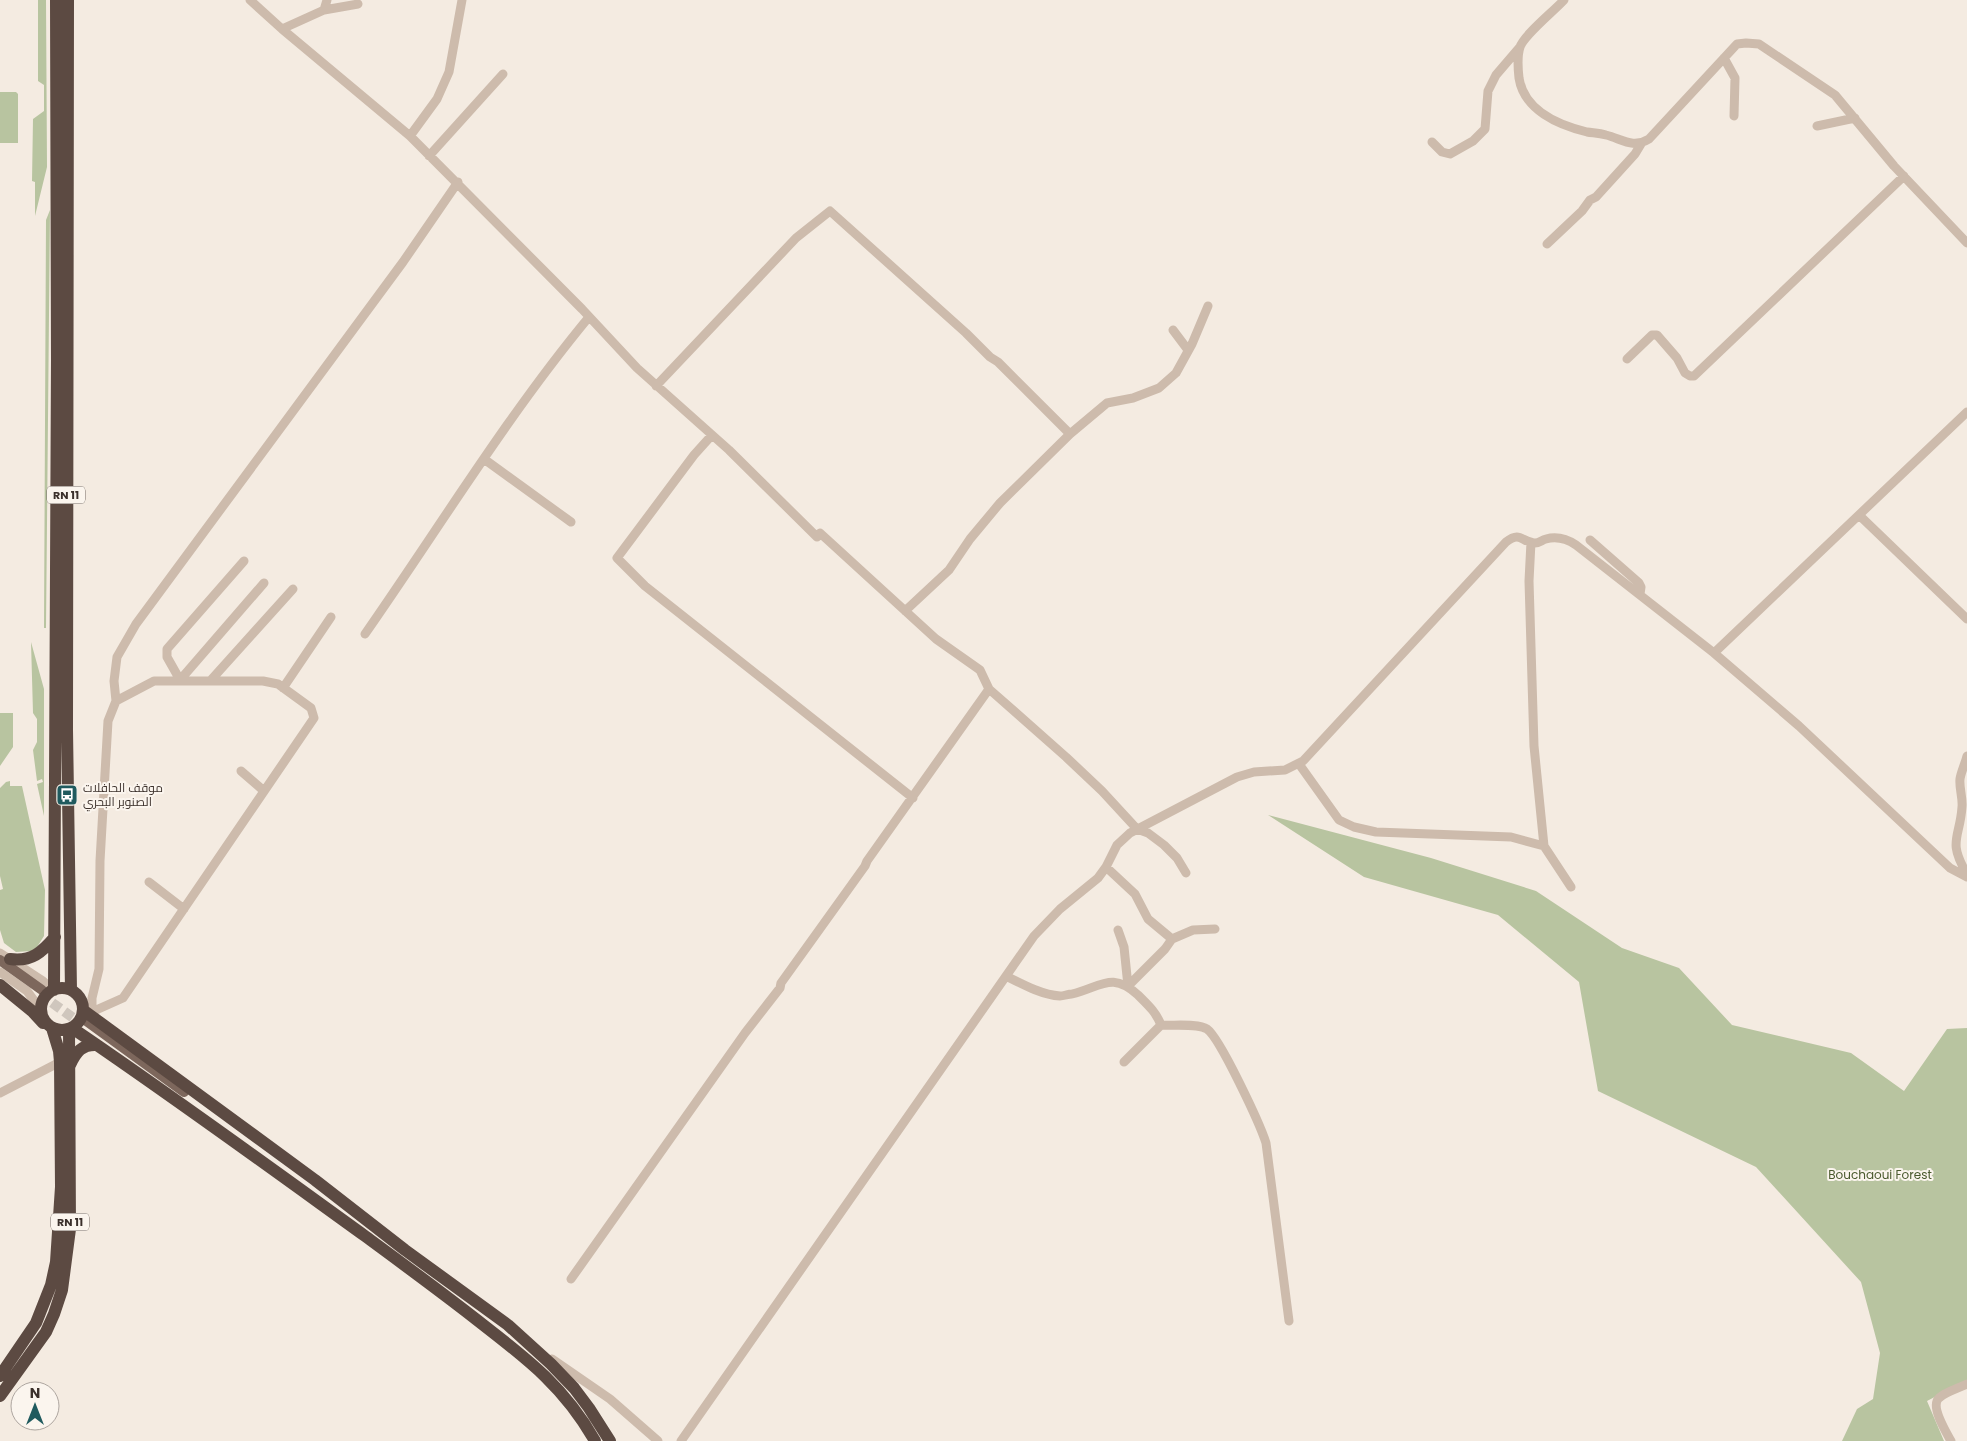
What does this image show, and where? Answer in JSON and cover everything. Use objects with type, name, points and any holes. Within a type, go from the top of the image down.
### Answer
[{"type":"highway","name":"RN 11","points":[[47,991],[55,937],[56,0]]},
{"type":"highway","name":"RN 11","points":[[68,0],[67,730],[71,990]]},
{"type":"highway","points":[[3,959],[20,960],[34,956],[46,948],[55,937]]},
{"type":"highway","points":[[0,985],[39,1018],[58,1048]]},
{"type":"highway","points":[[82,1020],[63,1030],[52,1028],[43,1017],[41,1010],[47,991],[71,990],[80,998],[82,1020],[97,1045],[439,1290],[531,1362],[563,1395],[595,1441]]},
{"type":"highway","name":"RN 11","points":[[0,1376],[36,1323],[51,1286],[56,1262],[61,1187],[65,1063],[82,1020]]},
{"type":"highway","points":[[82,1020],[315,1180],[526,1340],[574,1388],[590,1408],[610,1441]]},
{"type":"highway","name":"RN 11","points":[[0,1396],[46,1332],[62,1290],[70,1229],[65,1063],[52,1028]]},
{"type":"highway","points":[[65,1063],[81,1048],[90,1044],[97,1045]]},
{"type":"main road","points":[[3,959],[47,991]]},
{"type":"main road","points":[[82,1020],[284,1172],[306,1193]]},
{"type":"street","points":[[250,0],[410,136],[637,368],[712,435],[818,535],[936,639],[980,670],[989,689],[1073,763],[1138,829],[1148,833],[1164,845],[1177,858],[1186,873]]},
{"type":"street","points":[[324,10],[327,0]]},
{"type":"street","points":[[410,136],[437,99],[449,72],[462,0]]},
{"type":"street","points":[[1432,142],[1442,152],[1450,154],[1473,141],[1485,129],[1488,92],[1496,75],[1526,38],[1564,0]]},
{"type":"street","points":[[282,29],[324,10],[358,4]]},
{"type":"street","points":[[1548,244],[1582,211],[1590,200],[1596,197],[1635,154],[1641,144],[1649,139],[1737,44],[1746,43],[1759,44],[1836,95],[1904,176],[1967,243]]},
{"type":"street","points":[[1520,47],[1518,68],[1520,88],[1532,106],[1552,120],[1586,132],[1605,135],[1632,144],[1641,144]]},
{"type":"street","points":[[1724,58],[1735,78],[1734,116]]},
{"type":"street","points":[[429,156],[503,74]]},
{"type":"street","points":[[1817,126],[1855,118]]},
{"type":"street","points":[[1627,359],[1652,334],[1657,335],[1677,358],[1686,373],[1694,376],[1904,176]]},
{"type":"street","points":[[82,1020],[92,998],[99,969],[100,861],[108,721],[116,701],[114,681],[117,657],[136,624],[403,262],[457,183]]},
{"type":"street","points":[[656,386],[796,238],[830,211],[966,333],[990,357],[998,362],[1070,434]]},
{"type":"street","points":[[905,611],[949,570],[970,539],[1000,503],[1070,434],[1107,403],[1134,398],[1159,388],[1176,374],[1208,306]]},
{"type":"street","points":[[365,634],[484,459],[566,344],[589,317]]},
{"type":"street","points":[[1173,330],[1188,350]]},
{"type":"street","points":[[1714,653],[1967,412]]},
{"type":"street","points":[[712,435],[694,455],[617,558],[646,586],[912,798]]},
{"type":"street","points":[[484,459],[571,522]]},
{"type":"street","points":[[1859,515],[1967,618]]},
{"type":"street","points":[[681,1441],[1042,926],[1075,895],[1098,878],[1123,838],[1174,809],[1245,774],[1263,770],[1284,770],[1299,764],[1307,758],[1506,542],[1517,537],[1531,542],[1551,538],[1566,540],[1640,594],[1714,653],[1799,726],[1950,868],[1967,876]]},
{"type":"street","points":[[1590,540],[1639,583],[1641,587],[1640,594]]},
{"type":"street","points":[[1531,542],[1529,582],[1534,746],[1544,846],[1571,887]]},
{"type":"street","points":[[180,680],[167,657],[167,649],[244,561]]},
{"type":"street","points":[[180,680],[264,583]]},
{"type":"street","points":[[211,680],[293,589]]},
{"type":"street","points":[[283,688],[331,617]]},
{"type":"street","points":[[82,1020],[123,998],[314,718],[311,708],[278,684],[263,681],[154,681],[116,701]]},
{"type":"street","points":[[571,1279],[745,1033],[780,988],[787,975],[989,689]]},
{"type":"street","points":[[1967,756],[1960,779],[1962,807],[1956,837],[1956,848],[1960,863],[1967,876]]},
{"type":"street","points":[[1299,764],[1339,820],[1354,827],[1376,832],[1511,837],[1544,846]]},
{"type":"street","points":[[241,771],[264,791]]},
{"type":"street","points":[[1106,867],[1135,894],[1148,919],[1172,939]]},
{"type":"street","points":[[149,882],[184,909]]},
{"type":"street","points":[[1128,986],[1165,949],[1172,939],[1193,930],[1215,929]]},
{"type":"street","points":[[1118,930],[1124,947],[1128,986]]},
{"type":"street","points":[[0,972],[27,992],[41,1010]]},
{"type":"street","points":[[1006,976],[1027,986],[1061,996],[1118,981],[1128,986],[1156,1013],[1161,1025]]},
{"type":"street","points":[[1124,1062],[1161,1025],[1201,1026],[1208,1030],[1224,1053],[1261,1127],[1268,1155],[1289,1321]]},
{"type":"street","points":[[0,1093],[65,1063]]},
{"type":"street","points":[[526,1340],[610,1400],[658,1441]]},
{"type":"street","points":[[1951,1441],[1936,1409],[1936,1403],[1939,1398],[1967,1384]]},
{"type":"green space","points":[[38,0],[46,0],[47,167],[35,216],[35,182],[32,181],[33,119],[44,111],[44,85],[38,81]]},
{"type":"green space","points":[[0,92],[16,92],[18,94],[18,143],[0,143]]},
{"type":"green space","points":[[50,210],[46,628],[44,628],[46,220]]},
{"type":"green space","points":[[31,642],[44,689],[44,816],[37,784],[43,782],[42,779],[37,781],[33,750],[37,742],[37,719],[33,713]]},
{"type":"green space","points":[[0,713],[13,713],[13,747],[0,766]]},
{"type":"green space","points":[[10,781],[10,786],[22,786],[45,890],[44,936],[37,947],[31,951],[16,952],[4,943],[0,930],[0,890],[3,889],[0,876],[0,788]]},
{"type":"green space","name":"Bouchaoui Forest","points":[[1268,815],[1431,858],[1536,891],[1622,948],[1679,968],[1732,1025],[1851,1053],[1904,1091],[1947,1029],[1967,1028],[1967,1380],[1927,1401],[1944,1441],[1842,1441],[1857,1409],[1873,1399],[1880,1353],[1861,1282],[1756,1167],[1598,1091],[1579,982],[1498,915],[1364,877]]},
{"type":"tunnel","points":[[40,994],[83,1025]]},
{"type":"place","name":"موقف الحافلات الصنوبر البحري","points":[[67,795]]}]
